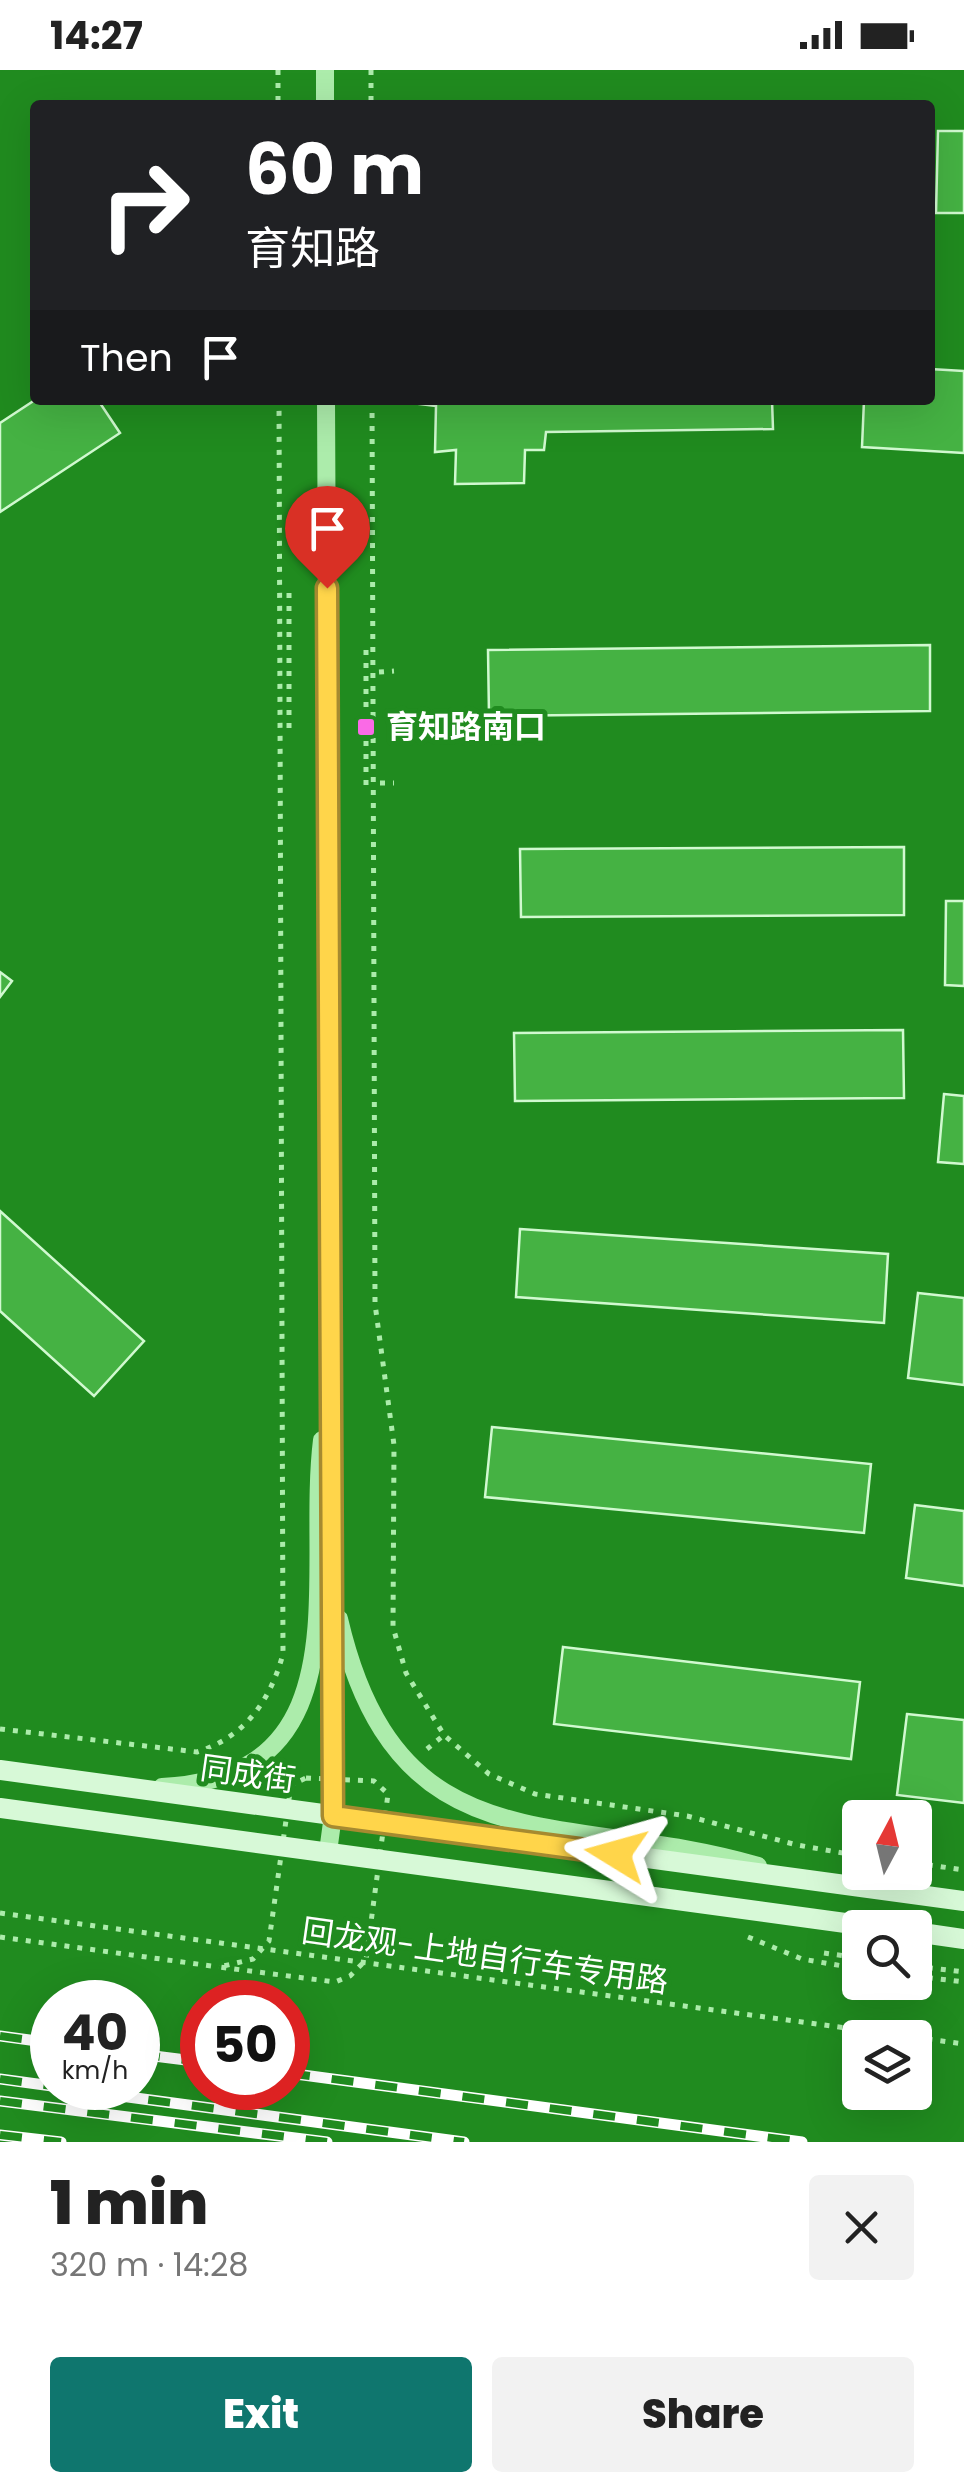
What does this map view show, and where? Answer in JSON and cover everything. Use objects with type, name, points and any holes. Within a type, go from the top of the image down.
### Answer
[{"type":"main road","name":"同成街","points":[[0,1770],[964,1900]]},
{"type":"main road","name":"同成街","points":[[0,1808],[842,1923]]},
{"type":"main road","points":[[932,1934],[964,1939]]},
{"type":"street","points":[[325,70],[325,100]]},
{"type":"street","points":[[326,405],[333,1816],[328,1852]]},
{"type":"street","points":[[96,1783],[156,1788],[224,1778],[264,1755],[301,1708],[316,1647],[317,1476],[331,1340]]},
{"type":"street","points":[[332,1548],[340,1620],[367,1698],[397,1750],[443,1794],[500,1820],[679,1845],[812,1880]]},
{"type":"path","points":[[278,70],[278,100]]},
{"type":"path","points":[[371,70],[371,100]]},
{"type":"path","points":[[0,1730],[197,1752],[221,1743],[247,1724],[270,1692],[282,1654],[280,405]]},
{"type":"path","points":[[372,405],[375,1304],[394,1444],[393,1627],[406,1672],[444,1734],[489,1774],[535,1794],[687,1816],[842,1853]]},
{"type":"path","points":[[288,597],[289,734]]},
{"type":"path","points":[[366,650],[367,786]]},
{"type":"path","points":[[379,672],[394,671]]},
{"type":"path","points":[[380,783],[394,783]]},
{"type":"path","points":[[426,1749],[444,1734]]},
{"type":"path","points":[[369,1781],[383,1786],[390,1802]]},
{"type":"path","points":[[932,1865],[964,1870]]},
{"type":"path","points":[[219,1967],[245,1963],[265,1948],[280,1871]]},
{"type":"path","points":[[0,1937],[327,1981],[350,1976],[368,1953],[378,1884]]},
{"type":"path","name":"回龙观-上地自行车专用路","points":[[0,1913],[964,2044]]},
{"type":"path","points":[[824,1954],[842,1956]]},
{"type":"path","points":[[932,1968],[964,1972]]},
{"type":"path","points":[[932,1978],[964,1982]]},
{"type":"building","points":[[938,131],[964,131],[964,213],[936,213]]},
{"type":"building","points":[[935,369],[964,371],[964,453],[862,447],[864,405],[935,405]]},
{"type":"building","points":[[30,403],[101,405],[120,433],[0,512],[0,423]]},
{"type":"building","points":[[428,405],[772,405],[773,429],[546,432],[544,450],[525,450],[524,483],[455,484],[456,450],[435,452],[436,406]]},
{"type":"building","points":[[930,645],[930,711],[489,716],[488,650]]},
{"type":"building","points":[[904,847],[904,915],[521,917],[520,849]]},
{"type":"building","points":[[946,901],[964,901],[964,986],[945,985]]},
{"type":"building","points":[[0,972],[12,981],[0,997]]},
{"type":"building","points":[[903,1030],[904,1098],[515,1101],[514,1033]]},
{"type":"building","points":[[944,1094],[964,1096],[964,1164],[938,1162]]},
{"type":"building","points":[[0,1211],[144,1341],[94,1396],[0,1311]]},
{"type":"building","points":[[520,1229],[888,1254],[884,1323],[516,1297]]},
{"type":"building","points":[[918,1293],[964,1298],[964,1385],[908,1378]]},
{"type":"building","points":[[492,1427],[871,1464],[864,1533],[485,1497]]},
{"type":"building","points":[[915,1505],[964,1511],[964,1586],[906,1578]]},
{"type":"building","points":[[563,1647],[860,1682],[851,1759],[554,1724]]},
{"type":"building","points":[[907,1714],[964,1720],[964,1803],[897,1795]]},
{"type":"railway","points":[[0,2036],[30,2040]]},
{"type":"railway","points":[[160,2057],[180,2059]]},
{"type":"railway","points":[[310,2076],[802,2142]]},
{"type":"railway","points":[[0,2079],[30,2083]]},
{"type":"railway","points":[[0,2101],[327,2142]]},
{"type":"railway","points":[[160,2101],[464,2142]]},
{"type":"railway","points":[[0,2135],[61,2142]]},
{"type":"place","name":"育知路南口","points":[[366,727]]},
{"type":"route","points":[[327,588],[333,1816],[616,1854]]}]
